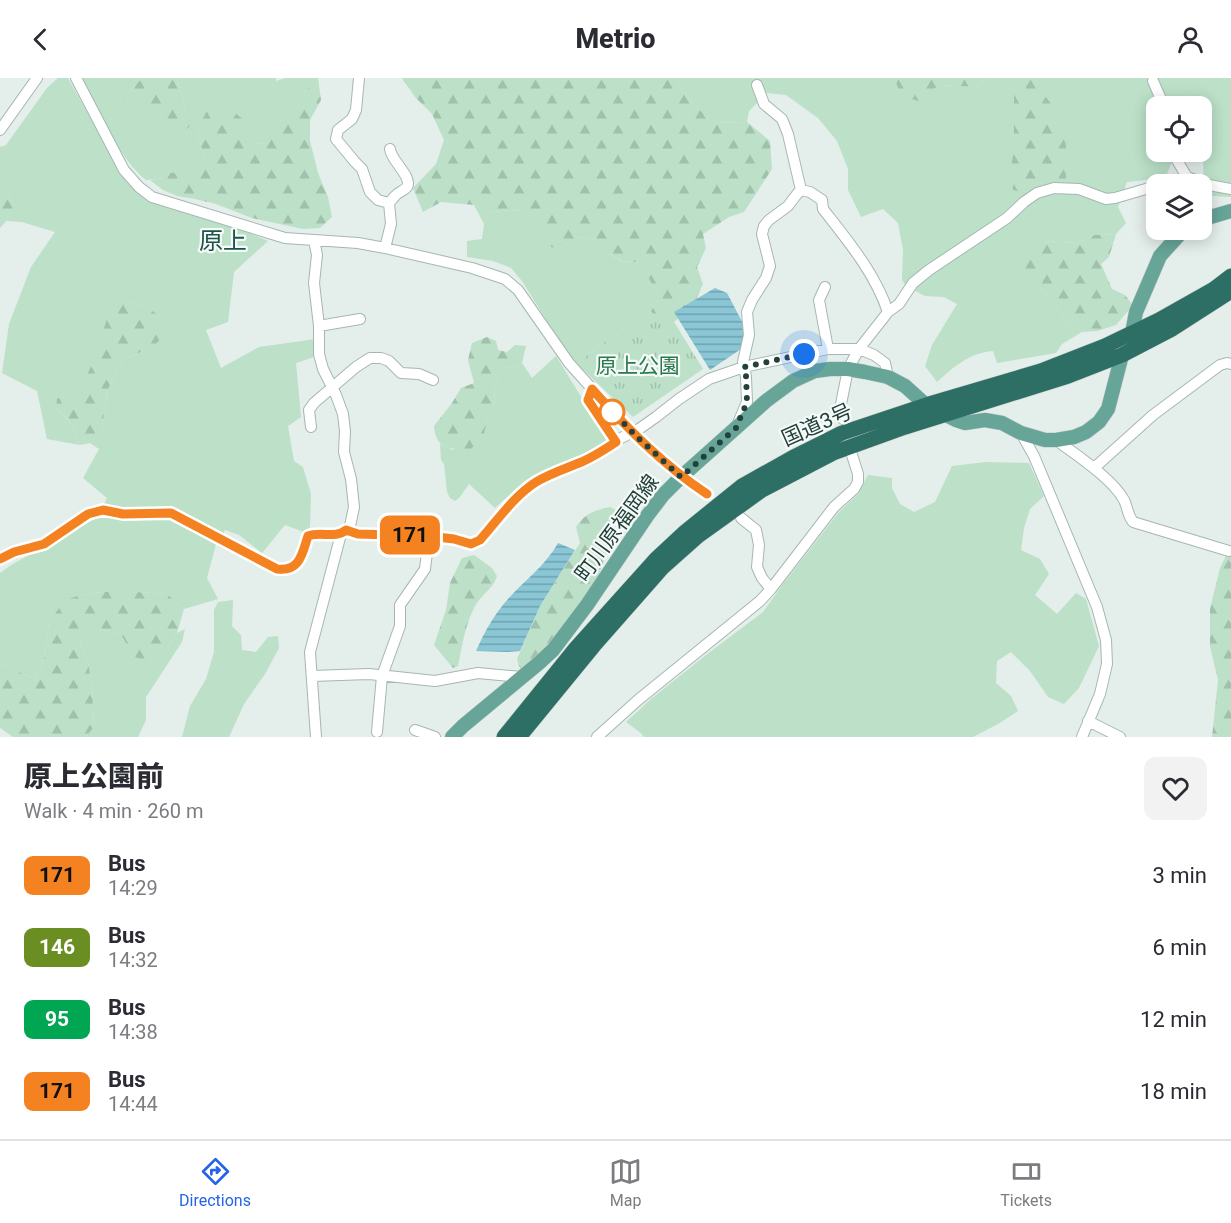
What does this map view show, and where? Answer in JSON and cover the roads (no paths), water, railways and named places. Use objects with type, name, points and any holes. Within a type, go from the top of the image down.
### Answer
[{"type":"highway","name":"国道3号","points":[[504,737],[576,648],[656,559],[685,532],[742,486],[843,433],[926,405],[1041,371],[1105,346],[1160,320],[1214,289],[1231,276]]},
{"type":"highway","name":"国道3号","points":[[519,737],[596,643],[662,568],[698,536],[762,490],[833,453],[946,414],[1068,376],[1122,355],[1173,329],[1231,291]]},
{"type":"main road","points":[[1212,217],[1231,212]]},
{"type":"main road","points":[[1132,333],[1136,312],[1160,256],[1174,240]]},
{"type":"main road","name":"町川原福岡線","points":[[452,737],[553,650],[663,495],[766,401],[793,381],[815,371],[830,369],[848,369],[888,377],[905,386],[926,405],[956,420],[965,423],[986,420],[1002,423],[1022,433],[1045,440],[1056,440],[1086,432],[1099,422],[1108,409],[1122,355]]},
{"type":"street","points":[[0,130],[37,78]]},
{"type":"street","points":[[76,78],[124,170],[139,188],[152,197],[285,238],[358,243],[386,248],[472,268],[505,279],[518,290],[569,363],[637,437],[681,477],[707,494]]},
{"type":"street","points":[[358,78],[356,110],[352,119],[338,130],[336,139],[362,169],[370,192],[378,200],[389,203]]},
{"type":"street","points":[[1153,81],[1160,96]]},
{"type":"street","points":[[757,86],[764,104],[782,119],[788,134],[801,190]]},
{"type":"street","points":[[386,248],[392,224],[389,203],[394,196],[408,186],[408,180],[390,156],[390,150]]},
{"type":"street","points":[[1212,186],[1231,189]]},
{"type":"street","points":[[843,419],[840,409],[848,369],[859,349],[888,312],[899,304],[913,283],[929,270],[1007,218],[1037,193],[1054,188],[1079,189],[1106,199],[1146,189]]},
{"type":"street","points":[[801,190],[810,192],[822,200],[824,209],[863,262],[888,312]]},
{"type":"street","points":[[736,428],[747,402],[743,362],[749,335],[747,312],[770,266],[762,234],[764,226],[788,206],[801,190]]},
{"type":"street","points":[[314,240],[317,255],[314,283],[320,326],[319,354],[323,369],[343,414],[344,452],[351,479],[354,507],[310,652],[316,737]]},
{"type":"street","points":[[825,287],[819,300],[828,350]]},
{"type":"street","points":[[320,326],[360,319]]},
{"type":"street","points":[[0,559],[14,552],[44,544],[88,514],[103,510],[123,514],[171,513],[277,569],[285,570],[294,567],[299,562],[308,536],[315,534],[330,535],[345,532],[429,536],[471,544],[480,540],[520,494],[536,482],[603,451],[709,380],[744,367],[828,350],[859,349],[874,355],[885,363],[888,377]]},
{"type":"street","points":[[311,427],[309,410],[314,403],[370,358],[389,361],[401,373],[418,374],[433,380]]},
{"type":"street","points":[[1095,468],[1153,415],[1220,365],[1231,364]]},
{"type":"street","points":[[592,389],[588,400],[617,441]]},
{"type":"street","points":[[1022,433],[1034,456],[1097,607],[1106,640],[1105,674],[1100,694],[1082,737]]},
{"type":"street","points":[[1056,440],[1095,468],[1117,490],[1133,522],[1228,551]]},
{"type":"street","points":[[597,737],[638,700],[760,601],[771,589],[834,507],[854,489],[858,482],[858,474],[852,455]]},
{"type":"street","points":[[741,518],[756,530],[759,545],[757,567],[771,589]]},
{"type":"street","points":[[377,732],[382,676],[400,626],[400,605],[425,569],[429,536]]},
{"type":"street","points":[[312,676],[369,674],[435,681],[478,673],[522,677]]},
{"type":"street","points":[[1088,721],[1120,737]]},
{"type":"street","points":[[415,730],[435,737]]},
{"type":"water","points":[[715,288],[727,293],[747,331],[741,349],[710,370],[674,312]]},
{"type":"water","points":[[558,543],[575,550],[540,606],[520,651],[476,651],[498,611],[541,565]]},
{"type":"district","name":"原上","points":[[223,241]]},
{"type":"park label","name":"原上公園","points":[[638,366]]}]
